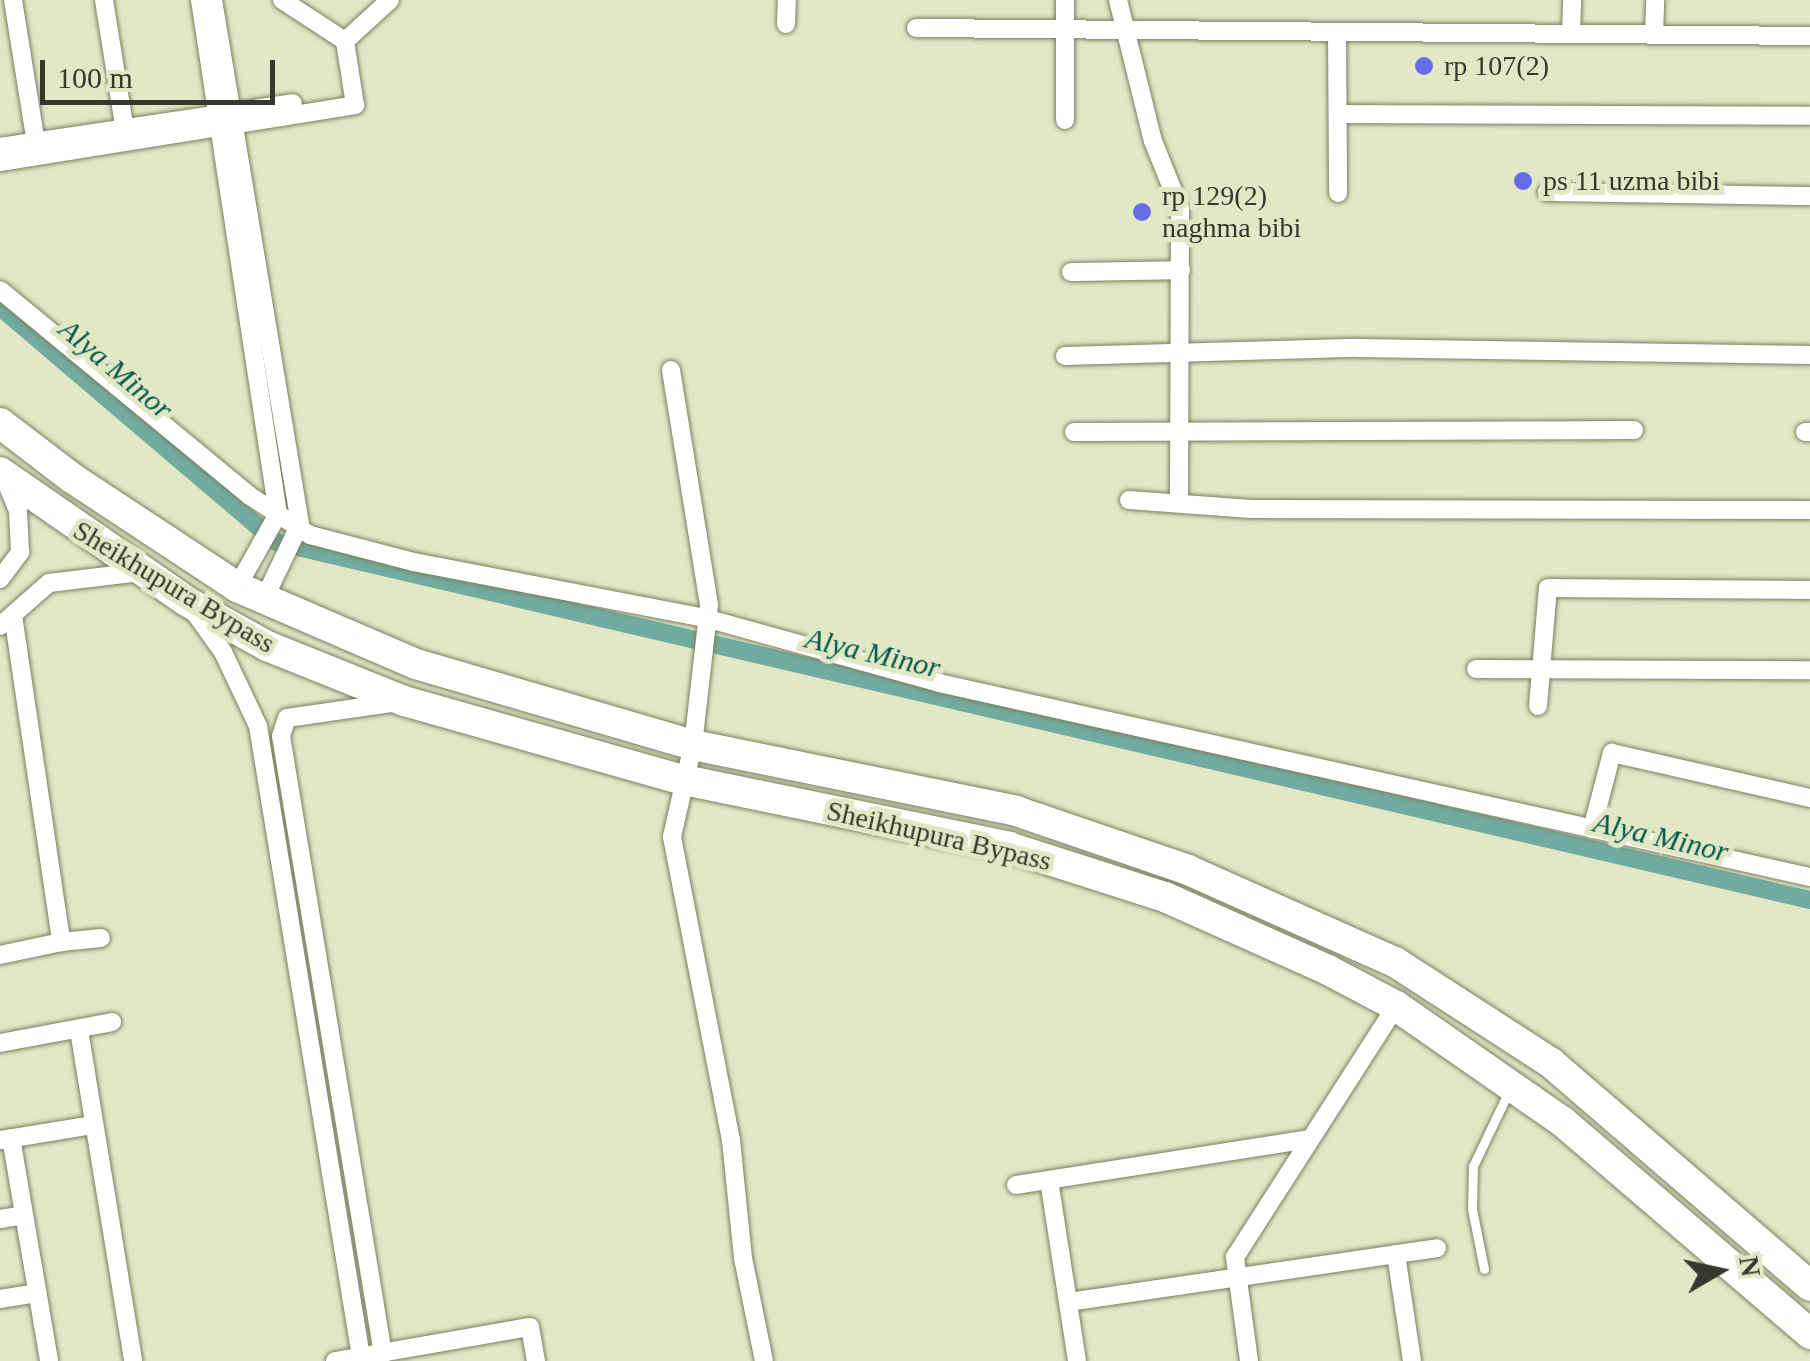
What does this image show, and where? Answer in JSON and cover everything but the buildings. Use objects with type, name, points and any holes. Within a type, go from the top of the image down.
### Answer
[{"type":"highway","name":"Sheikhupura Bypass","points":[[0,422],[72,478],[250,593],[416,664],[692,745],[1016,812],[1188,870],[1395,962],[1551,1064],[1810,1286]]},
{"type":"highway","name":"Sheikhupura Bypass","points":[[2,473],[186,600],[268,646],[404,701],[684,780],[1009,847],[1220,918],[1396,1006],[1512,1084],[1810,1334]]},
{"type":"street","points":[[13,0],[37,149]]},
{"type":"street","points":[[104,0],[125,135]]},
{"type":"street","points":[[200,0],[225,119],[294,540],[250,593]]},
{"type":"street","points":[[213,0],[272,528],[250,593]]},
{"type":"street","points":[[0,162],[37,149],[225,119],[355,105],[345,41],[282,0]]},
{"type":"street","points":[[345,41],[390,0]]},
{"type":"street","points":[[786,24],[787,0]]},
{"type":"street","points":[[1065,120],[1066,0]]},
{"type":"street","points":[[1118,0],[1123,32],[1180,208],[1179,500]]},
{"type":"street","points":[[1572,0],[1572,34]]},
{"type":"street","points":[[1654,0],[1654,35]]},
{"type":"street","points":[[916,28],[1810,36]]},
{"type":"street","points":[[1337,34],[1338,192]]},
{"type":"street","points":[[1338,114],[1810,116]]},
{"type":"street","points":[[0,148],[37,149]]},
{"type":"street","points":[[1547,192],[1810,196]]},
{"type":"street","points":[[1071,272],[1180,270]]},
{"type":"street","points":[[0,290],[272,528],[294,540],[709,620],[939,683],[1592,829],[1809,873]]},
{"type":"street","points":[[1065,356],[1357,348],[1810,355]]},
{"type":"street","points":[[671,370],[709,620],[692,745],[672,837],[731,1140],[743,1258],[764,1361]]},
{"type":"street","points":[[1074,432],[1634,430]]},
{"type":"street","points":[[0,579],[20,552],[18,511],[2,473]]},
{"type":"street","points":[[1128,500],[1179,500],[1251,509],[1810,510]]},
{"type":"street","points":[[12,616],[49,583],[141,572]]},
{"type":"street","points":[[1538,706],[1548,588],[1810,590]]},
{"type":"street","points":[[0,589],[12,616],[62,942]]},
{"type":"street","points":[[186,600],[223,652],[258,726],[361,1357]]},
{"type":"street","points":[[1476,669],[1540,666],[1810,670]]},
{"type":"street","points":[[382,1354],[281,736],[286,718],[404,701]]},
{"type":"street","points":[[1592,829],[1612,753],[1810,798]]},
{"type":"street","points":[[0,954],[101,938]]},
{"type":"street","points":[[1249,1361],[1235,1279],[1239,1248],[1396,1006]]},
{"type":"street","points":[[0,1042],[112,1022]]},
{"type":"street","points":[[78,1030],[133,1361]]},
{"type":"street","points":[[48,1361],[24,1215],[6,1139],[94,1125]]},
{"type":"street","points":[[1016,1185],[1309,1139]]},
{"type":"street","points":[[1049,1180],[1078,1361]]},
{"type":"street","points":[[0,1219],[24,1215]]},
{"type":"street","points":[[1068,1302],[1437,1248]]},
{"type":"street","points":[[1396,1254],[1412,1361]]},
{"type":"street","points":[[0,1300],[37,1293]]},
{"type":"street","points":[[335,1361],[530,1327],[536,1361]]},
{"type":"lane","points":[[1484,1270],[1472,1209],[1474,1166],[1512,1084]]},
{"type":"waterway","name":"Alya Minor","points":[[0,307],[276,542],[1810,900]]},
{"type":"place","name":"rp 107(2)","points":[[1424,66]]},
{"type":"place","name":"ps 11 uzma bibi","points":[[1523,181]]},
{"type":"place","name":"rp 129(2) naghma bibi","points":[[1142,212]]}]
